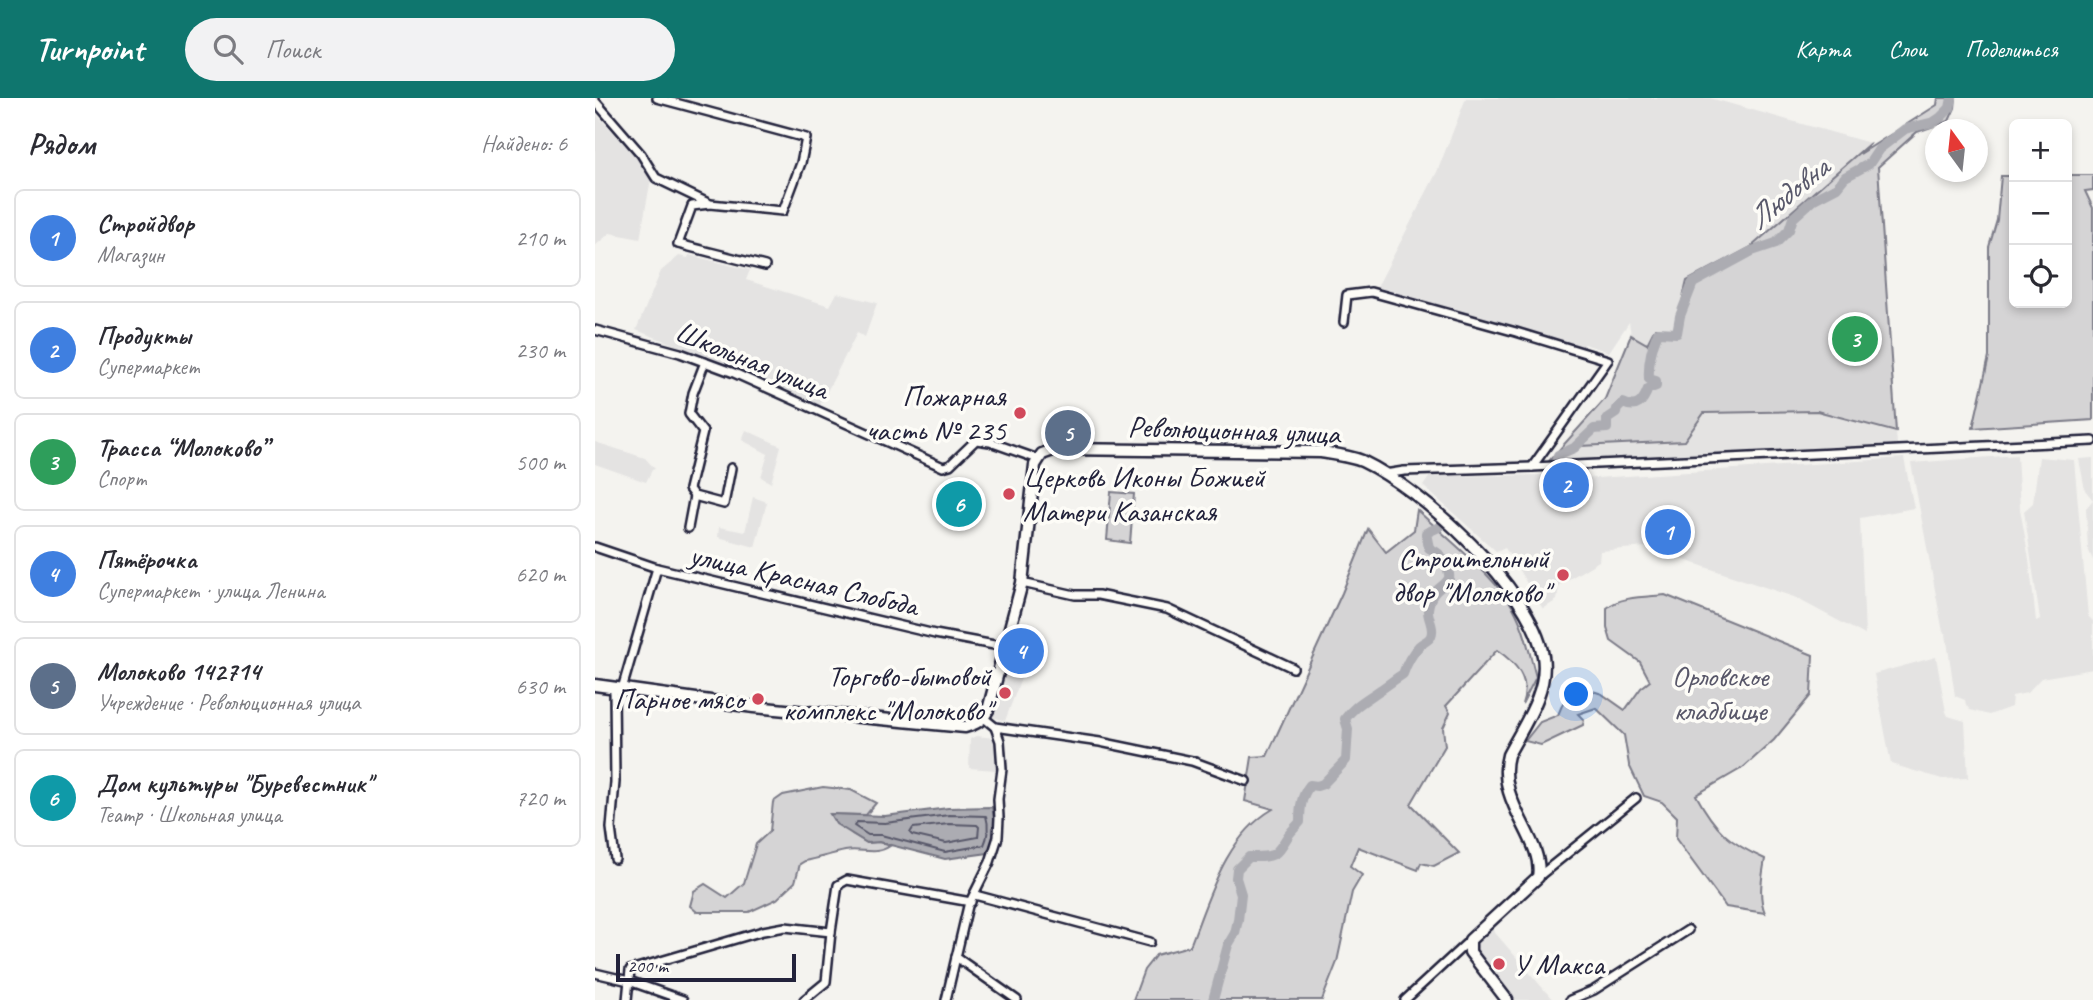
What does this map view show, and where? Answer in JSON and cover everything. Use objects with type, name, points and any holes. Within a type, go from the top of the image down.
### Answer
[{"type":"main road","name":"Революционная улица","points":[[1038,459],[1048,451],[1056,449],[1321,452],[1361,461],[1401,484],[1423,502],[1484,557],[1521,604],[1537,637],[1543,657],[1543,676],[1538,698],[1507,755],[1505,764],[1509,796],[1536,857],[1538,877]]},
{"type":"main road","points":[[595,685],[754,707],[965,727],[976,724],[984,718],[1021,583],[1033,477],[1038,459]]},
{"type":"main road","points":[[1507,1000],[1470,952],[1470,940],[1538,877]]},
{"type":"street","points":[[657,98],[806,138],[801,163],[783,211],[711,204],[692,206],[678,244],[765,266]]},
{"type":"street","points":[[595,101],[641,154],[656,178],[711,204]]},
{"type":"street","points":[[1344,322],[1347,295],[1371,292],[1608,360],[1532,467]]},
{"type":"street","name":"Школьная улица","points":[[595,330],[705,362],[943,467],[950,465],[976,440],[991,442],[1038,459]]},
{"type":"street","points":[[705,362],[693,393],[689,414],[703,432],[689,489],[694,496],[724,504],[731,468]]},
{"type":"street","points":[[1385,474],[1404,471],[2093,441]]},
{"type":"street","points":[[688,528],[694,496]]},
{"type":"street","name":"улица Красная Слобода","points":[[595,548],[657,568],[935,634],[1005,647]]},
{"type":"street","points":[[615,859],[611,828],[618,688],[657,568]]},
{"type":"street","points":[[1021,583],[1075,595],[1098,595],[1167,609],[1293,668]]},
{"type":"street","points":[[946,1000],[973,898],[991,862],[998,837],[998,799],[1002,769],[1000,741],[995,727],[984,718]]},
{"type":"street","points":[[995,727],[1100,742],[1192,761],[1246,781]]},
{"type":"street","points":[[1538,877],[1636,798]]},
{"type":"street","points":[[804,1000],[826,982],[838,885],[847,880],[973,898],[1150,942]]},
{"type":"street","points":[[627,1000],[630,970],[763,931],[785,927],[831,932]]},
{"type":"street","points":[[1570,1000],[1594,990],[1688,930]]},
{"type":"street","points":[[1405,1000],[1470,940]]},
{"type":"street","points":[[956,957],[1017,1000]]},
{"type":"street","points":[[595,973],[629,981],[683,1000]]},
{"type":"street","points":[[1594,990],[1601,1000]]},
{"type":"shaded area","points":[[1466,98],[1710,98],[1870,143],[1751,247],[1687,281],[1675,332],[1647,344],[1631,335],[1629,322],[1609,352],[1584,344],[1582,349],[1377,287],[1437,172]]},
{"type":"shaded area","points":[[595,113],[652,173],[640,239],[610,233],[595,246]]},
{"type":"shaded area","points":[[689,255],[750,270],[746,280],[830,306],[837,293],[877,303],[865,337],[857,333],[818,409],[712,359],[636,330],[661,271],[679,256],[688,258]]},
{"type":"shaded area","points":[[1817,411],[1896,432],[1897,444],[1561,460],[1560,455],[1580,446],[1684,441],[1704,413]]},
{"type":"shaded area","points":[[746,430],[781,446],[771,483],[761,477],[768,454],[742,440]]},
{"type":"shaded area","points":[[595,442],[645,458],[655,469],[646,482],[595,464]]},
{"type":"shaded area","points":[[2017,455],[2020,509],[2036,621],[2040,619],[2024,511],[2033,503],[2039,457],[2074,460],[2088,616],[2093,621],[2093,669],[2041,678],[2027,693],[2012,696],[2011,707],[1989,715],[1970,710],[1965,700],[1955,696],[1946,634],[1943,632],[1911,463]]},
{"type":"shaded area","points":[[1904,458],[1914,508],[1860,518],[1865,635],[1794,597],[1646,547],[1600,551],[1599,561],[1559,585],[1557,600],[1543,609],[1505,548],[1497,552],[1423,486],[1430,476],[1559,475],[1581,479]]},
{"type":"shaded area","points":[[2093,458],[2093,500],[2085,490],[2079,459]]},
{"type":"shaded area","points":[[753,497],[767,502],[755,547],[718,537],[719,527],[745,532]]},
{"type":"shaded area","points":[[2093,500],[2093,560],[2088,549],[2086,508]]},
{"type":"shaded area","points":[[1015,627],[1037,636],[1005,721],[990,716]]},
{"type":"shaded area","points":[[1936,657],[1946,712],[1948,716],[1965,721],[1968,778],[1942,779],[1891,764],[1874,674]]},
{"type":"shaded area","points":[[976,736],[995,738],[996,770],[969,768],[970,739]]},
{"type":"shaded area","points":[[1491,928],[1553,1000],[1515,1000],[1472,945]]},
{"type":"green space","points":[[1938,98],[1956,98],[1950,119],[1925,119],[1925,129],[1917,132],[1878,167],[1896,432],[1817,411],[1704,413],[1684,441],[1580,446],[1549,461],[1605,399],[1631,335],[1647,344],[1655,328],[1675,331],[1687,281],[1751,247],[1870,143],[1860,154],[1937,105]]},
{"type":"green space","points":[[2072,175],[2093,175],[2093,190],[2085,191],[2093,208],[2093,420],[1973,428],[1989,357],[1989,247],[1997,220],[2001,176],[2009,176],[2009,308],[2072,308]]},
{"type":"green space","points":[[1111,492],[1134,494],[1130,543],[1107,540]]},
{"type":"green space","points":[[1417,510],[1477,565],[1509,601],[1522,628],[1536,677],[1522,704],[1525,687],[1520,672],[1497,650],[1446,706],[1450,713],[1443,728],[1445,746],[1411,804],[1459,853],[1434,866],[1421,863],[1418,870],[1358,847],[1350,866],[1362,875],[1352,892],[1337,962],[1322,1000],[1133,1000],[1144,970],[1156,955],[1190,946],[1212,889],[1231,852],[1242,835],[1273,809],[1245,801],[1252,757],[1267,756],[1342,593],[1368,529],[1386,552],[1414,530]]},
{"type":"green space","name":"Орловское кладбище","points":[[1665,595],[1813,655],[1811,695],[1774,740],[1744,767],[1696,795],[1724,834],[1765,859],[1761,893],[1765,913],[1726,907],[1676,839],[1677,817],[1662,802],[1644,796],[1629,765],[1624,735],[1596,708],[1578,714],[1584,720],[1583,725],[1541,745],[1525,741],[1540,722],[1558,715],[1563,703],[1578,695],[1593,691],[1625,710],[1641,688],[1650,681],[1640,662],[1611,641],[1607,627],[1607,608],[1627,599]]},
{"type":"green space","points":[[823,787],[851,790],[876,803],[866,815],[831,814],[852,834],[867,843],[879,842],[890,846],[879,851],[851,850],[805,861],[800,864],[795,882],[777,899],[749,912],[697,912],[690,906],[694,891],[705,884],[727,898],[744,883],[756,844],[770,831],[773,802],[783,795]]},
{"type":"water","points":[[992,807],[994,830],[988,853],[945,859],[879,842],[867,843],[836,824],[830,814],[885,816],[948,808]]},
{"type":"waterway","name":"Людовна","points":[[1556,462],[1558,455],[1574,448],[1594,429],[1607,428],[1607,419],[1616,413],[1623,403],[1632,406],[1639,404],[1648,389],[1656,386],[1656,381],[1649,379],[1656,337],[1658,332],[1677,333],[1680,316],[1693,283],[1752,251],[1776,243],[1789,230],[1793,218],[1814,199],[1837,187],[1845,177],[1869,164],[1879,149],[1905,129],[1940,118],[1950,108],[1952,98]]},
{"type":"waterway","name":"Людовна","points":[[1213,1000],[1238,920],[1241,894],[1236,878],[1237,869],[1249,857],[1269,856],[1280,848],[1300,822],[1302,802],[1310,785],[1323,784],[1346,760],[1348,729],[1345,719],[1361,703],[1403,674],[1414,652],[1431,636],[1428,612],[1430,602],[1449,577],[1442,557],[1429,548],[1426,533],[1439,527]]},
{"type":"place","name":"Трасса “Молоково”","points":[[1855,339]]},
{"type":"place","name":"Пожарная часть № 235","points":[[1020,413]]},
{"type":"place","name":"Молоково 142714","points":[[1068,433]]},
{"type":"place","name":"Продукты","points":[[1566,485]]},
{"type":"place","name":"Церковь Иконы Божией Матери Казанская","points":[[1009,494]]},
{"type":"place","name":"Дом культуры \"Буревестник\"","points":[[959,504]]},
{"type":"place","name":"Стройдвор","points":[[1668,532]]},
{"type":"place","name":"Строительный двор \"Молоково\"","points":[[1563,575]]},
{"type":"place","name":"Пятёрочка","points":[[1021,651]]},
{"type":"place","name":"Торгово-бытовой комплекс \"Молоково\"","points":[[1005,693]]},
{"type":"place","name":"Парное мясо","points":[[758,699]]},
{"type":"place","name":"У Макса","points":[[1499,964]]}]
